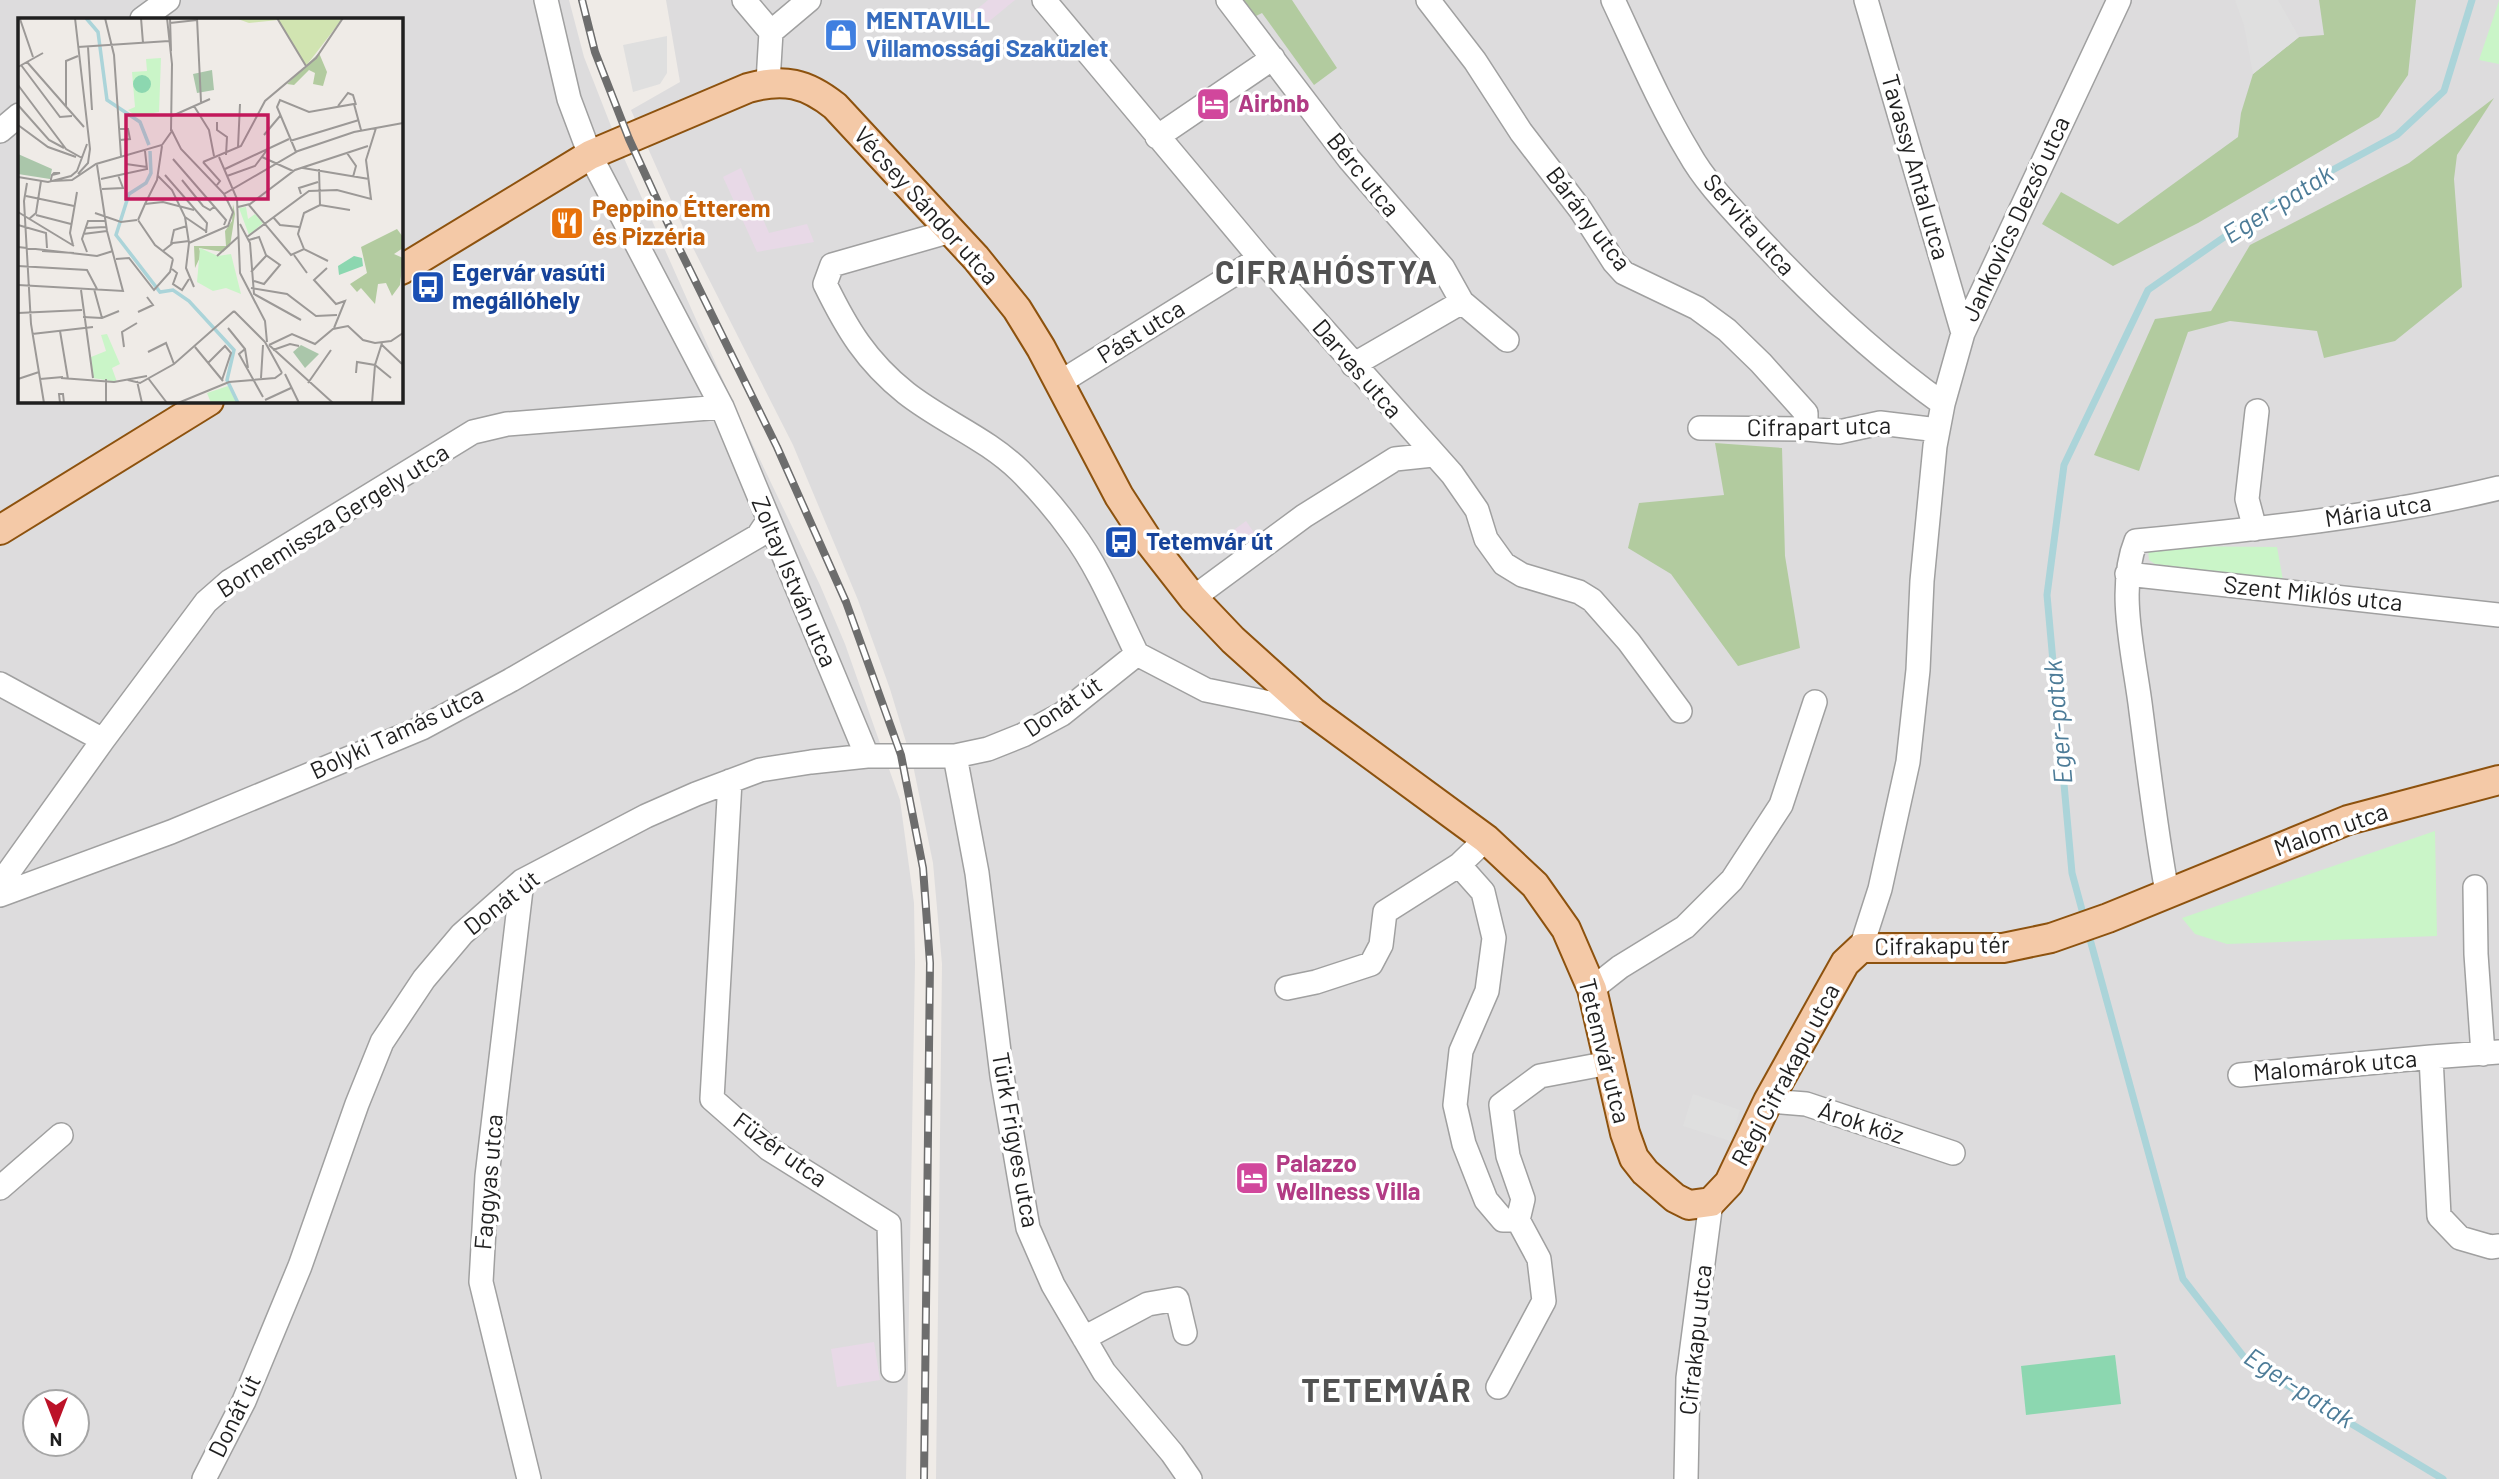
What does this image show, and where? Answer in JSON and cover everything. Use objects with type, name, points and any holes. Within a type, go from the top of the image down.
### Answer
[{"type":"main road","points":[[402,269],[590,155],[768,82]]},
{"type":"main road","name":"Vécsey Sándor utca","points":[[768,82],[791,83],[804,87],[835,106],[976,258],[1017,309],[1041,348],[1094,452]]},
{"type":"main road","points":[[0,530],[207,402]]},
{"type":"main road","name":"Tetemvár utca","points":[[1094,452],[1146,539],[1193,598],[1233,640],[1313,712],[1486,839],[1535,886],[1566,929],[1592,989],[1625,1133],[1634,1158],[1653,1180],[1675,1198],[1689,1205],[1711,1202]]},
{"type":"main road","name":"Malom utca","points":[[2168,892],[2348,820],[2499,780]]},
{"type":"main road","name":"Cifrakapu tér","points":[[1861,948],[2003,948],[2051,938],[2108,918],[2168,892]]},
{"type":"main road","name":"Régi Cifrakapu utca","points":[[1711,1202],[1729,1183],[1768,1101],[1845,964],[1861,948]]},
{"type":"street","points":[[143,18],[168,0]]},
{"type":"street","name":"Zoltay István utca","points":[[546,0],[569,99],[590,155],[722,407],[867,756]]},
{"type":"street","points":[[744,0],[771,33],[768,82]]},
{"type":"street","points":[[771,33],[808,0]]},
{"type":"street","name":"Darvas utca","points":[[1044,0],[1259,258],[1452,474],[1477,510],[1486,539],[1504,564],[1522,575],[1580,592],[1592,600],[1629,642],[1680,711]]},
{"type":"street","name":"Bérc utca","points":[[1228,0],[1349,159],[1443,268],[1462,302],[1507,340]]},
{"type":"street","name":"Bárány utca","points":[[1428,0],[1475,61],[1521,132],[1580,209],[1614,262],[1624,272],[1697,309],[1727,330],[1762,363],[1806,413],[1806,429]]},
{"type":"street","name":"Servita utca","points":[[1613,0],[1689,155],[1728,205],[1787,270],[1843,324],[1943,404]]},
{"type":"street","name":"Tavassy Antal utca","points":[[1866,0],[1963,334]]},
{"type":"street","name":"Jankovics Dezső utca","points":[[1937,438],[1943,404],[1963,334],[2119,0]]},
{"type":"street","points":[[1157,137],[1272,58]]},
{"type":"street","points":[[0,131],[18,116]]},
{"type":"street","points":[[951,230],[832,265],[824,284],[868,358],[908,394],[986,442],[1020,472],[1073,532],[1137,654]]},
{"type":"street","name":"Pást utca","points":[[1059,383],[1259,258]]},
{"type":"street","points":[[1353,365],[1462,302]]},
{"type":"street","name":"Bornemissza Gergely utca","points":[[0,884],[206,602],[230,581],[473,432],[507,424],[722,407]]},
{"type":"street","points":[[2255,529],[2247,499],[2257,411]]},
{"type":"street","name":"Cifrapart utca","points":[[1700,428],[1839,432],[1880,423],[1937,438]]},
{"type":"street","name":"Cifrakapu tér","points":[[1861,948],[1880,889],[1908,762],[1918,670],[1922,581],[1937,438]]},
{"type":"street","points":[[1193,598],[1304,516],[1395,459],[1433,455]]},
{"type":"street","name":"Mária utca","points":[[2127,574],[2136,541],[2367,514],[2499,488]]},
{"type":"street","name":"Bolyki Tamás utca","points":[[0,895],[171,832],[422,728],[511,680],[758,536],[768,521]]},
{"type":"street","points":[[2127,574],[2129,617],[2158,844],[2168,892]]},
{"type":"street","name":"Szent Miklós utca","points":[[2127,574],[2499,615]]},
{"type":"street","name":"Tetemvár utca","points":[[1137,654],[1206,691],[1313,712]]},
{"type":"street","name":"Donát út","points":[[204,1479],[244,1401],[300,1266],[357,1104],[382,1042],[424,979],[462,934],[522,881],[646,816],[730,781],[760,770],[867,756],[955,756],[988,749],[1023,735],[1062,714],[1137,654]]},
{"type":"street","points":[[0,684],[103,740]]},
{"type":"street","points":[[1592,989],[1620,967],[1685,927],[1732,880],[1781,805],[1815,702]]},
{"type":"street","name":"Türk Frigyes utca","points":[[955,756],[977,873],[1002,1076],[1028,1228],[1053,1285],[1104,1372],[1172,1453],[1190,1479]]},
{"type":"street","name":"Füzér utca","points":[[730,781],[712,1099],[769,1149],[889,1224],[893,1370]]},
{"type":"street","points":[[1287,988],[1316,982],[1371,964],[1381,944],[1385,912],[1459,865],[1486,839]]},
{"type":"street","points":[[1459,865],[1482,892],[1494,939],[1487,991],[1461,1051],[1455,1105],[1464,1144],[1486,1200],[1503,1220],[1518,1220]]},
{"type":"street","name":"Faggyas utca","points":[[522,881],[487,1176],[481,1282],[529,1479]]},
{"type":"street","points":[[2475,887],[2476,954],[2491,1053]]},
{"type":"street","name":"Malomárok utca","points":[[2240,1075],[2491,1053]]},
{"type":"street","name":"Malomárok utca","points":[[2431,1057],[2439,1216],[2460,1238],[2491,1247],[2499,1246]]},
{"type":"street","points":[[1497,1387],[1544,1301],[1538,1259],[1518,1220],[1524,1199],[1508,1156],[1501,1105],[1539,1076],[1608,1063]]},
{"type":"street","name":"Árok köz","points":[[1768,1101],[1806,1104],[1953,1153]]},
{"type":"street","points":[[0,1188],[61,1135]]},
{"type":"street","name":"Cifrakapu utca","points":[[1686,1474],[1688,1378],[1711,1202]]},
{"type":"street","points":[[1084,1338],[1148,1304],[1177,1299],[1185,1333]]},
{"type":"street","points":[[1665,1479],[1686,1474]]},
{"type":"shaded area","points":[[0,0],[569,0],[584,57],[620,149],[845,644],[900,800],[914,903],[906,1479],[0,1479]]},
{"type":"shaded area","points":[[666,0],[2499,0],[2499,1479],[936,1479],[942,964],[933,863],[913,765],[890,689],[858,600],[793,445],[687,236],[631,110],[680,82]]},
{"type":"shaded area","points":[[988,0],[1015,0],[981,28],[970,15]]},
{"type":"shaded area","points":[[2235,0],[2278,0],[2299,37],[2253,74],[2244,25]]},
{"type":"shaded area","points":[[667,36],[667,73],[660,84],[633,92],[623,45]]},
{"type":"shaded area","points":[[741,168],[769,233],[807,224],[814,242],[757,252],[723,177]]},
{"type":"shaded area","points":[[1246,521],[1257,537],[1234,553],[1223,538]]},
{"type":"shaded area","points":[[1693,1094],[1740,1110],[1730,1141],[1683,1126]]},
{"type":"shaded area","points":[[874,1342],[880,1380],[837,1387],[831,1349]]},
{"type":"green space","points":[[1238,0],[1292,0],[1337,68],[1314,85],[1262,13],[1252,18]]},
{"type":"green space","points":[[2319,0],[2416,0],[2408,75],[2379,117],[2198,223],[2113,266],[2042,224],[2061,192],[2118,224],[2238,137],[2241,113],[2253,74],[2299,37],[2324,35]]},
{"type":"green space","points":[[2499,1],[2499,64],[2479,60]]},
{"type":"green space","points":[[2494,98],[2457,155],[2454,179],[2462,287],[2395,341],[2324,358],[2317,331],[2230,321],[2188,332],[2139,471],[2094,455],[2155,319],[2211,311],[2250,245],[2409,163]]},
{"type":"green space","points":[[1715,443],[1782,448],[1785,556],[1800,648],[1738,666],[1671,574],[1628,548],[1639,503],[1724,495]]},
{"type":"green space","points":[[2277,547],[2283,580],[2155,564],[2149,560],[2148,548]]},
{"type":"green space","points":[[2435,831],[2437,936],[2227,944],[2195,934],[2182,918]]},
{"type":"green space","points":[[2115,1355],[2121,1404],[2026,1415],[2021,1366]]},
{"type":"waterway","name":"Eger-patak","points":[[2085,921],[2072,873],[2047,595],[2064,465],[2148,290],[2279,199],[2397,135],[2444,91],[2472,0]]},
{"type":"waterway","name":"Eger-patak","points":[[2088,932],[2183,1279],[2247,1361],[2443,1479]]},
{"type":"railway","points":[[582,0],[595,52],[629,139],[680,250],[777,447],[846,602],[901,755],[923,868],[930,963],[924,1479]]},
{"type":"place","name":"MENTAVILL Villamossági Szaküzlet","points":[[841,35]]},
{"type":"place","name":"Airbnb","points":[[1213,104]]},
{"type":"place","name":"Peppino Étterem és Pizzéria","points":[[567,223]]},
{"type":"place","name":"Egervár vasúti megállóhely","points":[[428,287]]},
{"type":"place","name":"Tetemvár út","points":[[1121,542]]},
{"type":"place","name":"Palazzo Wellness Villa","points":[[1252,1178]]},
{"type":"district","name":"CIFRAHÓSTYA","points":[[1327,273]]},
{"type":"district","name":"TETEMVÁR","points":[[1387,1391]]}]
